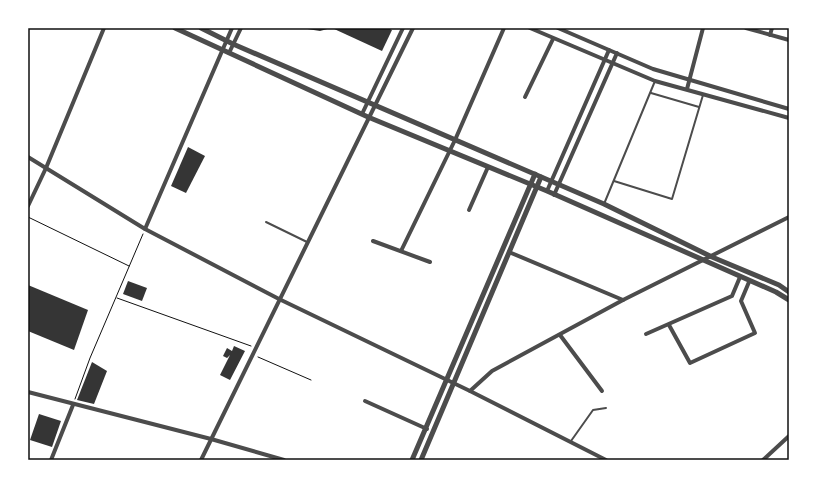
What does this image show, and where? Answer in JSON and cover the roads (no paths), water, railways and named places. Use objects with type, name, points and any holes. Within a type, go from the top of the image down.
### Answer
[{"type":"street","points":[[28,206],[46,168],[104,28]]},
{"type":"street","points":[[175,28],[368,117],[531,184],[703,262],[776,292],[789,300]]},
{"type":"street","points":[[201,28],[234,44],[604,204],[712,257],[779,285],[789,292]]},
{"type":"street","points":[[145,229],[232,28]]},
{"type":"street","points":[[229,53],[241,28]]},
{"type":"street","points":[[362,114],[403,28]]},
{"type":"street","points":[[201,460],[254,355],[307,242],[413,28]]},
{"type":"street","points":[[401,251],[455,140],[504,28]]},
{"type":"street","points":[[530,28],[655,82],[687,89],[789,118]]},
{"type":"street","points":[[558,28],[653,69],[789,109]]},
{"type":"street","points":[[687,89],[703,28]]},
{"type":"street","points":[[746,28],[789,40]]},
{"type":"street","points":[[770,35],[772,28]]},
{"type":"street","points":[[525,97],[553,39]]},
{"type":"street","points":[[547,191],[609,50]]},
{"type":"street","points":[[554,195],[617,53]]},
{"type":"street","points":[[28,157],[145,229],[280,299],[470,391],[606,460]]},
{"type":"street","points":[[469,210],[488,167]]},
{"type":"street","points":[[412,460],[427,429],[535,174]]},
{"type":"street","points":[[421,460],[455,384],[541,177]]},
{"type":"street","points":[[470,391],[492,371],[623,300],[703,262],[789,217]]},
{"type":"street","points":[[373,241],[430,262]]},
{"type":"street","points":[[509,252],[623,300]]},
{"type":"street","points":[[646,334],[732,296],[740,277]]},
{"type":"street","points":[[741,301],[749,282]]},
{"type":"street","points":[[669,324],[690,363],[755,333],[741,301],[732,296]]},
{"type":"street","points":[[560,335],[602,390]]},
{"type":"street","points":[[28,392],[73,405],[211,439],[284,460]]},
{"type":"street","points":[[365,401],[427,429]]},
{"type":"street","points":[[51,460],[73,405]]},
{"type":"street","points":[[763,460],[789,436]]},
{"type":"lane","points":[[604,204],[655,82]]},
{"type":"lane","points":[[651,93],[699,107]]},
{"type":"lane","points":[[614,181],[672,199],[704,94]]},
{"type":"lane","points":[[266,222],[307,242]]},
{"type":"lane","points":[[570,442],[592,410],[606,408]]}]
